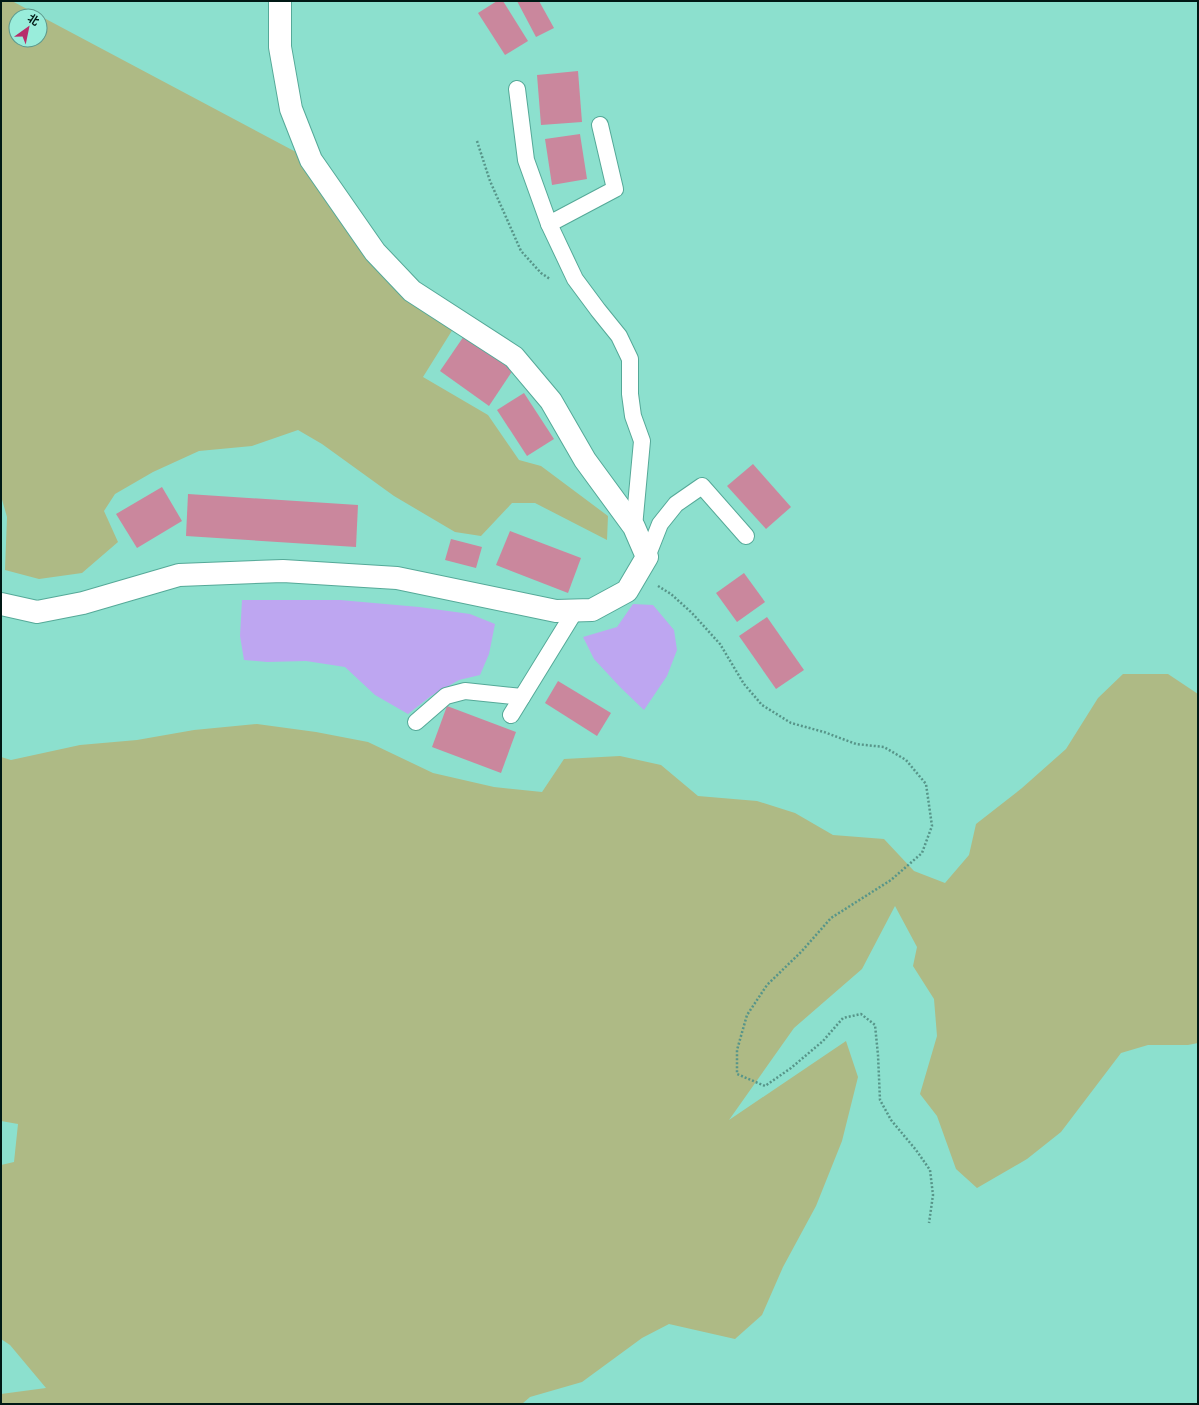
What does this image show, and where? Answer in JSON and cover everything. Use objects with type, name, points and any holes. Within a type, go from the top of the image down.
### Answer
[{"type":"street","points":[[1,604],[37,612],[83,603],[179,575],[283,571],[397,578],[556,611],[592,610],[627,591],[642,565],[634,527],[585,460],[551,401],[514,357],[412,291],[375,252],[311,160],[291,109],[280,47],[280,1]]},
{"type":"lane","points":[[517,88],[526,160],[549,224],[575,279],[619,336],[630,359],[630,394],[633,416],[642,441],[634,527]]},
{"type":"lane","points":[[549,224],[615,188],[600,125]]},
{"type":"lane","points":[[642,565],[660,524],[676,504],[702,486],[746,536]]},
{"type":"lane","points":[[511,715],[575,610]]},
{"type":"lane","points":[[416,722],[446,696],[452,694],[465,691],[522,697]]},
{"type":"path","points":[[477,141],[490,181],[521,251],[541,274],[552,281]]},
{"type":"path","points":[[642,565],[670,594],[692,613],[720,644],[744,684],[762,705],[791,723],[824,732],[856,744],[884,747],[906,760],[926,784],[932,826],[922,853],[891,880],[831,918],[802,951],[767,985],[747,1015],[737,1050],[737,1074],[765,1086],[791,1068],[823,1041],[843,1018],[861,1014],[875,1025],[880,1100],[891,1120],[916,1150],[930,1170],[933,1195],[929,1224]]},
{"type":"green space","points":[[1,1],[12,1],[25,8],[8,8],[8,48],[48,48],[48,20],[311,160],[375,252],[458,321],[423,377],[488,415],[519,460],[541,466],[608,516],[607,540],[535,503],[512,503],[481,536],[455,532],[394,496],[322,444],[298,430],[252,446],[199,451],[153,472],[115,494],[104,511],[118,542],[82,573],[39,579],[5,570],[7,517],[1,496]]},
{"type":"green space","points":[[1123,674],[1168,674],[1198,694],[1198,1043],[1188,1045],[1148,1045],[1121,1053],[1061,1132],[1027,1159],[977,1188],[956,1169],[937,1116],[920,1094],[937,1036],[934,999],[913,966],[917,947],[895,906],[862,969],[794,1028],[729,1120],[846,1041],[858,1077],[842,1141],[816,1206],[783,1267],[762,1315],[735,1339],[669,1324],[642,1338],[582,1382],[530,1397],[522,1404],[1,1404],[1,1394],[46,1388],[10,1345],[1,1339],[1,1165],[14,1162],[18,1124],[1,1121],[1,757],[11,760],[80,745],[137,740],[194,730],[257,724],[316,732],[368,742],[433,773],[494,787],[542,792],[564,759],[620,756],[661,765],[698,796],[757,801],[795,813],[833,835],[884,839],[914,871],[945,883],[969,855],[976,824],[1022,788],[1066,749],[1098,698]]},
{"type":"shaded area","points":[[242,600],[340,600],[419,607],[470,614],[495,624],[489,654],[480,675],[459,680],[431,696],[408,714],[375,695],[345,667],[306,661],[267,662],[244,660],[240,636]]},
{"type":"shaded area","points":[[633,604],[653,605],[674,630],[677,650],[667,676],[644,710],[594,659],[583,637],[617,627]]},
{"type":"building","points":[[497,1],[503,1],[528,41],[505,55],[478,13]]},
{"type":"building","points":[[517,1],[539,1],[554,28],[536,37]]},
{"type":"building","points":[[578,71],[582,122],[541,125],[537,75]]},
{"type":"building","points":[[580,134],[587,179],[552,185],[545,139]]},
{"type":"building","points":[[464,336],[513,370],[489,406],[440,371]]},
{"type":"building","points":[[524,393],[554,439],[527,456],[497,410]]},
{"type":"building","points":[[753,464],[791,507],[766,529],[727,486]]},
{"type":"building","points":[[162,487],[182,521],[137,548],[116,514]]},
{"type":"building","points":[[188,494],[358,505],[356,547],[186,536]]},
{"type":"building","points":[[510,531],[581,558],[568,593],[496,565]]},
{"type":"building","points":[[451,539],[482,547],[476,568],[445,560]]},
{"type":"building","points":[[744,573],[765,602],[737,622],[716,593]]},
{"type":"building","points":[[767,617],[804,670],[776,689],[739,636]]},
{"type":"building","points":[[558,681],[611,713],[597,736],[545,703]]},
{"type":"building","points":[[447,706],[516,732],[501,773],[432,747]]}]
